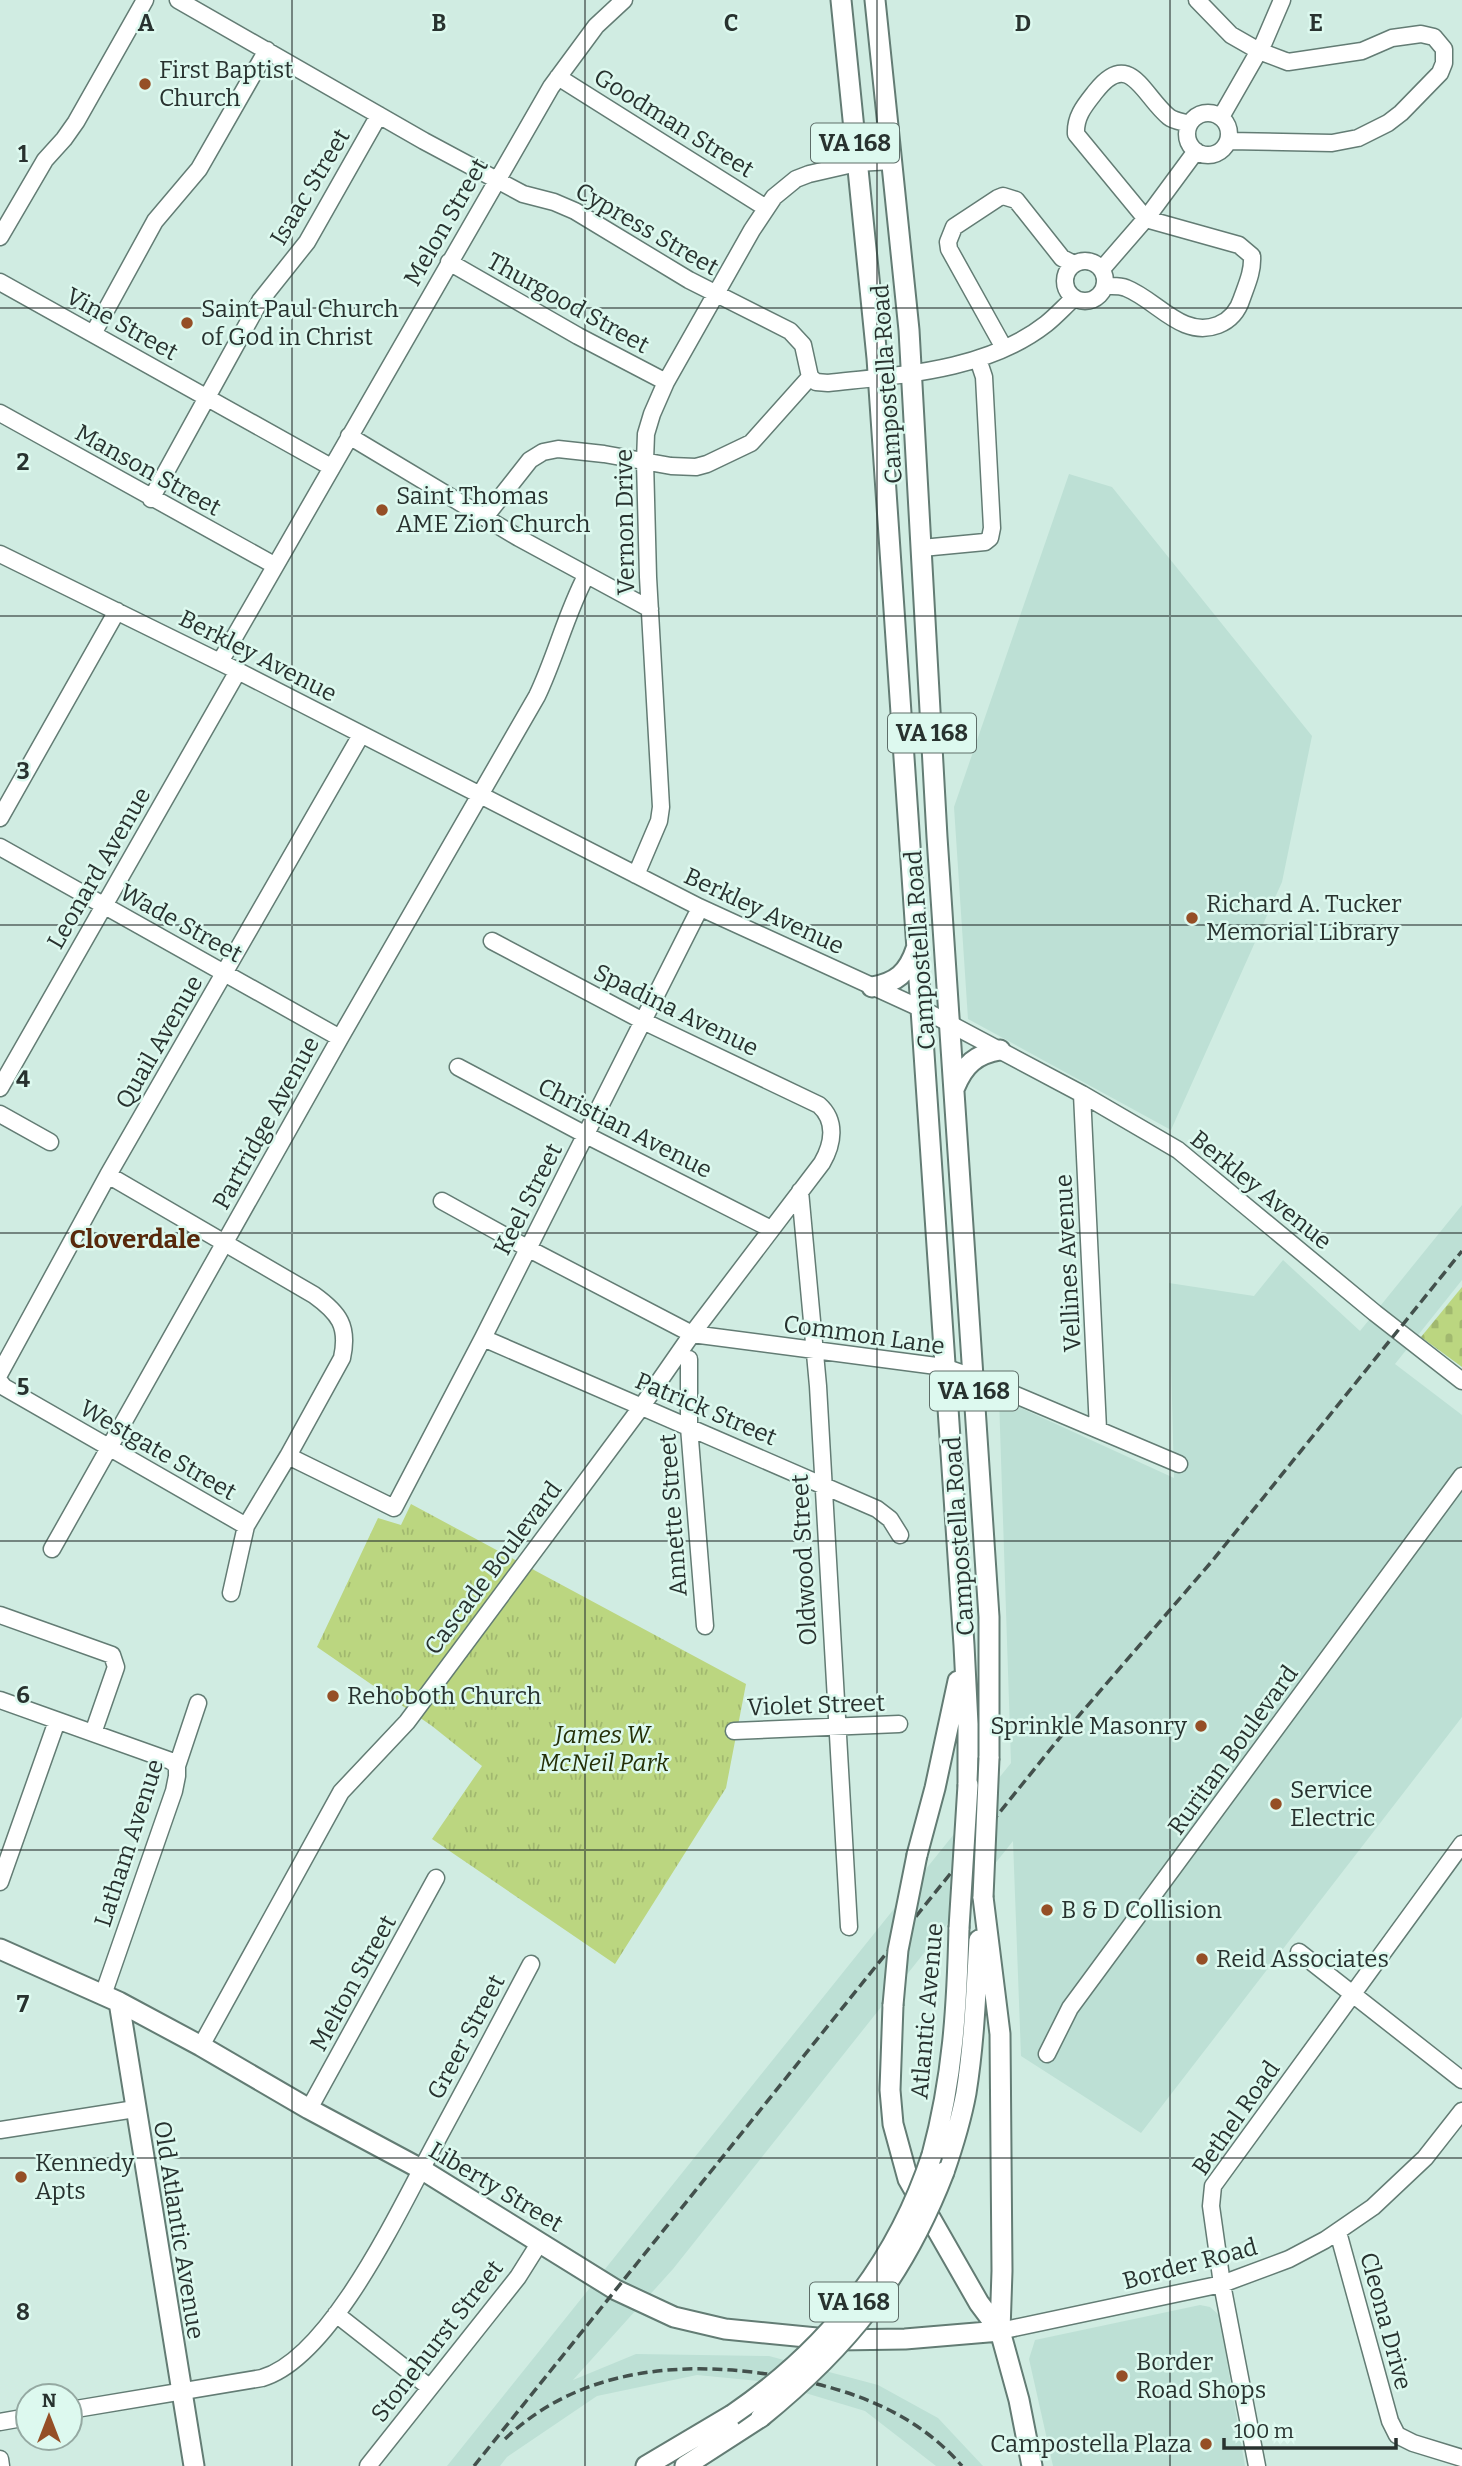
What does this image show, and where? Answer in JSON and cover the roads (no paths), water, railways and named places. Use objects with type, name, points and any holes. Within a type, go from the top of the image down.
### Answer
[{"type":"main road","name":"Campostella Road","points":[[841,0],[878,378],[964,1645]]},
{"type":"main road","name":"Campostella Road","points":[[875,0],[912,373],[937,837],[989,1617],[989,1758],[982,1897]]},
{"type":"main road","points":[[872,987],[902,976],[910,966],[918,945]]},
{"type":"main road","points":[[954,1088],[966,1066],[973,1060],[1000,1050]]},
{"type":"main road","points":[[964,1645],[948,1735],[901,1928],[893,2005],[890,2090],[896,2136],[908,2179],[979,2303],[1000,2331]]},
{"type":"main road","name":"Atlantic Avenue","points":[[646,2466],[732,2415],[793,2370],[818,2346],[847,2312],[887,2254],[923,2182],[944,2113],[957,2003],[968,1785],[964,1645]]},
{"type":"main road","points":[[982,1897],[998,2005],[1000,2046],[1000,2331],[1032,2466]]},
{"type":"main road","name":"Atlantic Avenue","points":[[685,2466],[761,2417],[818,2369],[858,2325],[900,2267],[930,2208],[944,2172],[966,2094],[982,1897]]},
{"type":"main road","name":"Liberty Street","points":[[0,1949],[111,1999],[201,2046],[309,2109],[421,2169],[616,2291],[674,2317],[725,2329],[807,2338],[862,2340],[1000,2331]]},
{"type":"main road","name":"Old Atlantic Avenue","points":[[111,1999],[135,2109],[194,2466]]},
{"type":"street","points":[[0,237],[45,160],[76,121],[145,0]]},
{"type":"street","name":"Cypress Street","points":[[178,0],[496,180],[523,194],[575,211],[689,280],[790,331],[803,345],[810,377]]},
{"type":"street","name":"Melon Street","points":[[220,662],[496,180],[558,77],[596,26],[624,0]]},
{"type":"street","points":[[1197,0],[1224,30],[1259,51],[1288,62],[1362,51],[1392,38],[1421,34],[1434,37],[1440,42],[1445,54],[1440,73],[1401,113],[1388,123],[1358,138],[1332,143],[1228,141]]},
{"type":"street","points":[[1221,117],[1259,51],[1282,0]]},
{"type":"street","points":[[93,334],[155,221],[199,169],[267,50]]},
{"type":"street","points":[[1105,286],[1119,286],[1131,290],[1186,326],[1201,329],[1223,323],[1239,308],[1253,265],[1252,256],[1246,249],[1146,219],[1078,139],[1076,128],[1080,112],[1107,77],[1125,73],[1134,77],[1169,117],[1189,124]]},
{"type":"street","name":"Goodman Street","points":[[558,77],[766,208]]},
{"type":"street","points":[[1210,113],[1221,117],[1228,127],[1228,141],[1222,150],[1207,155],[1196,151],[1188,141],[1189,124],[1202,114],[1210,113]]},
{"type":"street","name":"Isaac Street","points":[[151,499],[260,301],[307,242],[379,116]]},
{"type":"street","points":[[1102,269],[1146,219],[1196,151]]},
{"type":"street","name":"Vernon Drive","points":[[636,875],[659,821],[662,807],[650,609],[645,461],[646,434],[652,414],[666,382],[774,197],[796,179],[809,174],[858,163],[892,161]]},
{"type":"street","points":[[1004,348],[949,249],[948,242],[954,227],[998,198],[1011,198],[1016,200],[1062,258],[1074,264]]},
{"type":"street","points":[[1086,261],[1102,269],[1105,286],[1099,296],[1092,300],[1084,302],[1074,298],[1066,288],[1066,273],[1074,264],[1086,261]]},
{"type":"street","name":"Thurgood Street","points":[[449,262],[578,336],[666,382]]},
{"type":"street","name":"Vine Street","points":[[0,282],[331,467]]},
{"type":"street","points":[[485,517],[530,460],[543,452],[558,449],[671,466],[696,467],[751,443],[810,377],[821,383],[878,378],[978,359],[1004,348],[1046,324],[1074,298]]},
{"type":"street","points":[[922,548],[985,542],[990,538],[992,528],[984,377],[978,359]]},
{"type":"street","name":"Manson Street","points":[[0,413],[274,565]]},
{"type":"street","points":[[349,436],[586,576],[650,609]]},
{"type":"street","name":"Berkley Avenue","points":[[0,554],[238,671],[700,908],[922,1009],[1082,1094],[1178,1150],[1375,1313],[1462,1381]]},
{"type":"street","name":"Partridge Avenue","points":[[52,1549],[541,687],[586,576]]},
{"type":"street","points":[[0,818],[117,611]]},
{"type":"street","name":"Leonard Avenue","points":[[0,1088],[238,671]]},
{"type":"street","name":"Quail Avenue","points":[[0,1373],[108,1175],[361,735]]},
{"type":"street","name":"Wade Street","points":[[0,847],[340,1038]]},
{"type":"street","name":"Keel Street","points":[[288,1455],[394,1508],[529,1249],[700,908]]},
{"type":"street","name":"Spadina Avenue","points":[[492,941],[643,1021],[805,1097],[825,1111],[831,1126]]},
{"type":"street","name":"Christian Avenue","points":[[458,1067],[771,1229]]},
{"type":"street","name":"Vellines Avenue","points":[[1082,1094],[1098,1429]]},
{"type":"street","points":[[0,1114],[50,1142]]},
{"type":"street","name":"Cascade Boulevard","points":[[201,2046],[341,1792],[407,1722],[642,1406],[692,1334],[828,1153],[831,1126]]},
{"type":"street","points":[[108,1175],[225,1241]]},
{"type":"street","name":"Oldwood Street","points":[[800,1191],[818,1386],[849,1927]]},
{"type":"street","name":"Common Lane","points":[[442,1201],[692,1334],[944,1367],[1179,1464]]},
{"type":"street","name":"Westgate Street","points":[[0,1381],[4,1387],[246,1526],[342,1359],[344,1349],[339,1315],[328,1305],[225,1241]]},
{"type":"street","name":"Patrick Street","points":[[483,1338],[822,1484],[884,1514],[900,1535]]},
{"type":"street","name":"Annette Street","points":[[689,1359],[689,1427],[705,1626]]},
{"type":"street","name":"Ruritan Boulevard","points":[[1047,2054],[1070,2008],[1462,1476]]},
{"type":"street","points":[[231,1593],[246,1526]]},
{"type":"street","points":[[0,1615],[105,1650],[112,1655],[116,1667],[93,1733]]},
{"type":"street","points":[[0,1700],[171,1761],[177,1766]]},
{"type":"street","name":"Latham Avenue","points":[[111,1999],[174,1791],[177,1766],[198,1703]]},
{"type":"street","points":[[0,1882],[57,1721]]},
{"type":"street","name":"Violet Street","points":[[734,1731],[900,1724]]},
{"type":"street","name":"Bethel Road","points":[[1257,2466],[1222,2284],[1220,2256],[1210,2206],[1213,2186],[1462,1844]]},
{"type":"street","name":"Melton Street","points":[[309,2109],[436,1878]]},
{"type":"street","points":[[1298,1952],[1462,2080]]},
{"type":"street","name":"Greer Street","points":[[84,2408],[275,2374],[303,2353],[337,2314],[375,2258],[531,1964]]},
{"type":"street","points":[[0,2130],[135,2109]]},
{"type":"street","name":"Border Road","points":[[1000,2331],[1222,2284],[1289,2259],[1338,2232],[1373,2207],[1413,2171],[1462,2112]]},
{"type":"street","name":"Cleona Drive","points":[[1338,2232],[1390,2421],[1397,2435],[1413,2443],[1462,2458]]},
{"type":"street","name":"Stonehurst Street","points":[[368,2466],[518,2277],[540,2242]]},
{"type":"street","points":[[337,2314],[429,2387]]},
{"type":"street","points":[[0,2459],[1,2466]]},
{"type":"railway","points":[[474,2466],[1057,1741],[1213,1560],[1462,1251]]},
{"type":"railway","points":[[505,2439],[535,2414],[568,2396],[603,2382],[677,2369],[715,2369],[790,2378],[862,2398],[884,2407],[925,2432],[962,2466]]},
{"type":"place","name":"First Baptist Church","points":[[145,84]]},
{"type":"place","name":"Saint Paul Church of God in Christ","points":[[187,323]]},
{"type":"place","name":"Saint Thomas AME Zion Church","points":[[382,510]]},
{"type":"place","name":"Richard A. Tucker Memorial Library","points":[[1192,918]]},
{"type":"place","name":"Rehoboth Church","points":[[333,1696]]},
{"type":"place","name":"Sprinkle Masonry","points":[[1201,1726]]},
{"type":"place","name":"Service Electric","points":[[1276,1804]]},
{"type":"place","name":"B & D Collision","points":[[1047,1910]]},
{"type":"place","name":"Reid Associates","points":[[1202,1959]]},
{"type":"place","name":"Kennedy Apts","points":[[21,2177]]},
{"type":"place","name":"Border Road Shops","points":[[1122,2376]]},
{"type":"place","name":"Campostella Plaza","points":[[1206,2444]]},
{"type":"district","name":"Cloverdale","points":[[135,1239]]},
{"type":"park label","name":"James W. McNeil Park","points":[[604,1749]]}]
